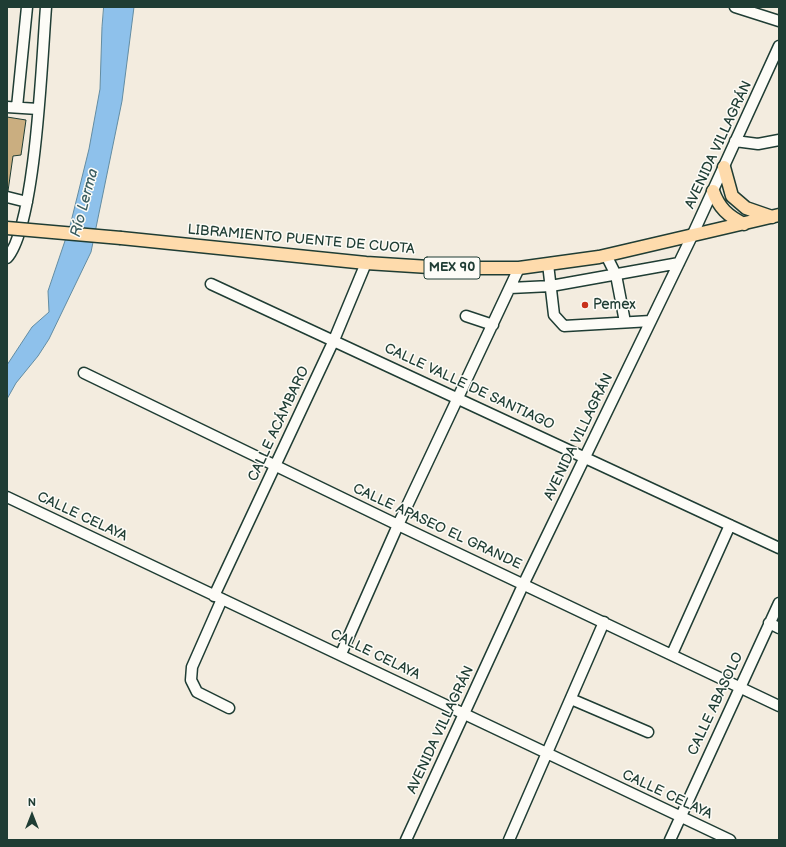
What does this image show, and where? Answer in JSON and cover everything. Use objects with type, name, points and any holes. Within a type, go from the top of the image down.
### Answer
[{"type":"main road","points":[[724,167],[732,196],[746,208],[775,216]]},
{"type":"main road","points":[[712,192],[718,205],[731,217],[744,224]]},
{"type":"main road","name":"LIBRAMIENTO PUENTE DE CUOTA","points":[[7,228],[366,263],[445,268],[519,268],[606,255],[775,216]]},
{"type":"street","points":[[27,7],[12,107],[38,109]]},
{"type":"street","points":[[7,258],[14,251],[27,202],[38,109],[46,7]]},
{"type":"street","points":[[735,7],[779,21]]},
{"type":"street","name":"AVENIDA VILLAGRÁN","points":[[406,840],[524,583],[692,236],[779,46]]},
{"type":"street","points":[[735,141],[758,144],[779,140]]},
{"type":"street","points":[[7,196],[27,202]]},
{"type":"street","points":[[606,255],[616,275],[624,322]]},
{"type":"street","name":"CALLE ACÁMBARO","points":[[229,708],[197,692],[191,680],[192,668],[218,597],[276,465],[334,340],[366,263]]},
{"type":"street","points":[[510,288],[551,286],[679,263]]},
{"type":"street","points":[[548,264],[554,315],[564,326],[651,321]]},
{"type":"street","points":[[341,654],[398,525],[519,268]]},
{"type":"street","name":"CALLE VALLE DE SANTIAGO","points":[[212,284],[779,548]]},
{"type":"street","points":[[466,316],[493,325]]},
{"type":"street","name":"CALLE APASEO EL GRANDE","points":[[84,373],[398,525],[524,583],[779,706]]},
{"type":"street","name":"CALLE CELAYA","points":[[7,497],[341,654],[547,755],[730,840]]},
{"type":"street","points":[[672,654],[730,525]]},
{"type":"street","name":"CALLE ABASOLO","points":[[670,840],[739,687],[774,625],[779,603]]},
{"type":"street","points":[[509,840],[604,622]]},
{"type":"street","points":[[571,699],[648,732]]},
{"type":"water","name":"Río Lerma","points":[[104,7],[134,7],[122,101],[91,252],[49,339],[38,356],[16,383],[7,399],[7,365],[32,327],[49,312],[48,291],[70,226],[89,149],[100,89]]},
{"type":"building","points":[[7,117],[26,120],[21,155],[13,156],[8,191],[7,191]]},
{"type":"place","name":"Pemex","points":[[585,305]]}]
